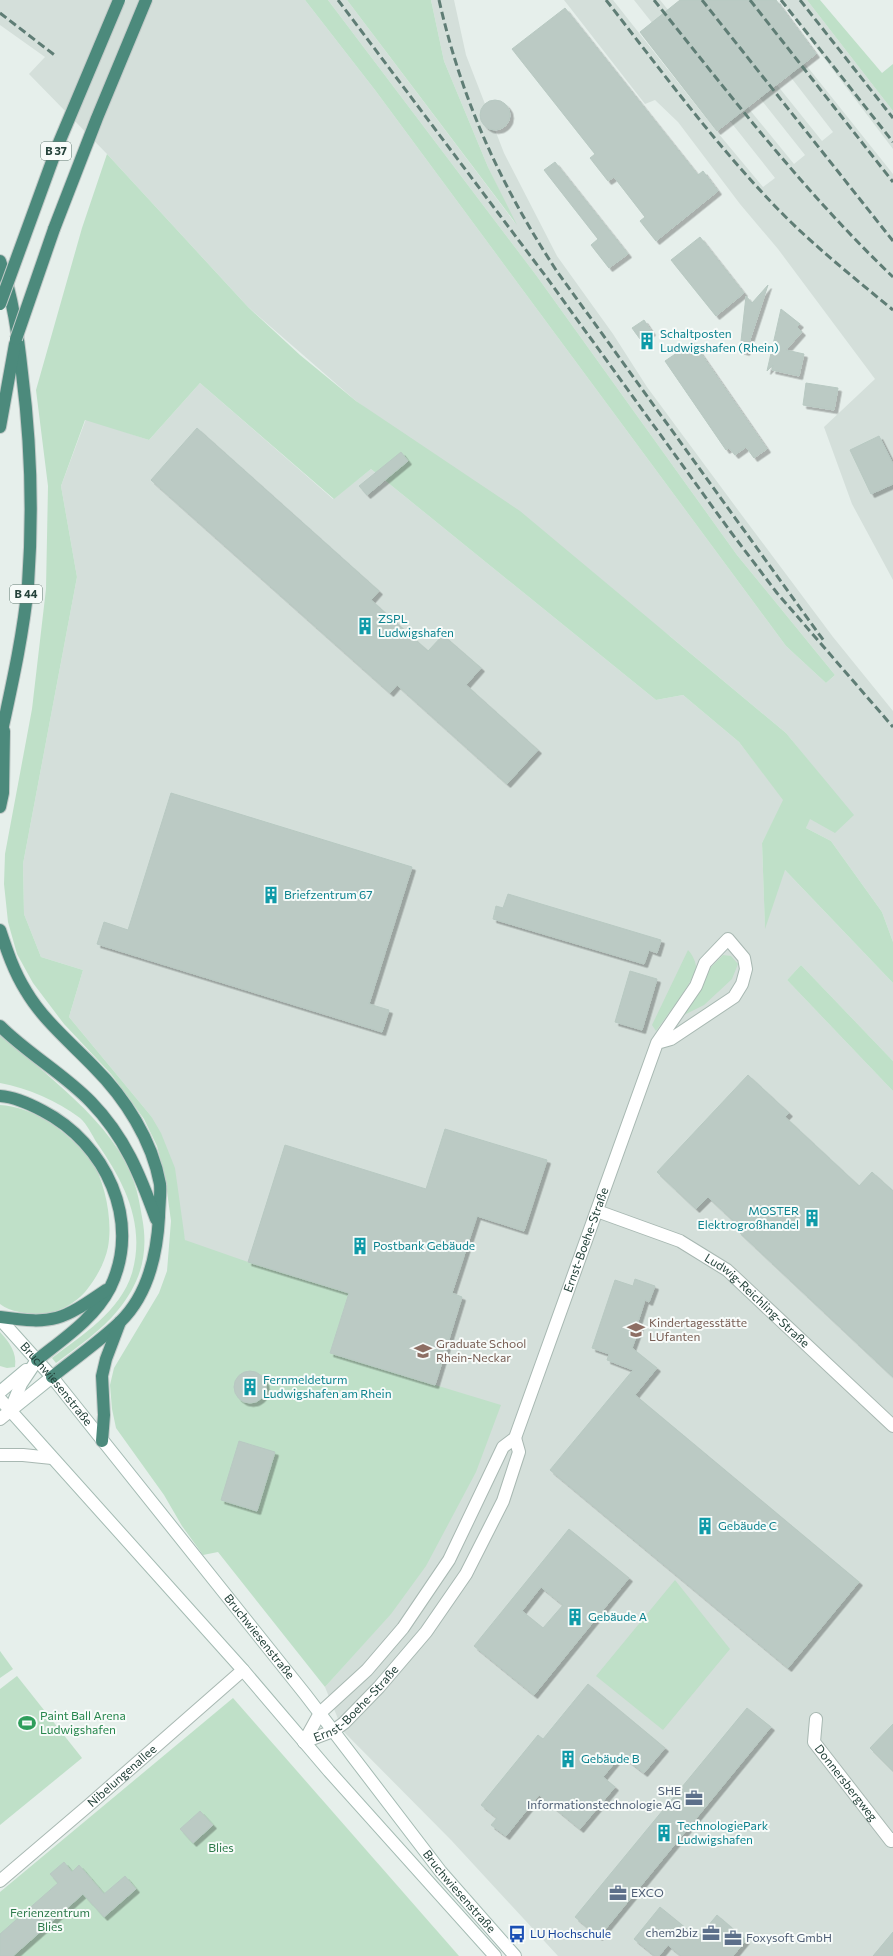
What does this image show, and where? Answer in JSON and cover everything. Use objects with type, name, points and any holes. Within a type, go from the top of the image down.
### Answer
[{"type":"highway","name":"B 37","points":[[0,304],[53,159],[119,0]]},
{"type":"highway","name":"B 37","points":[[0,388],[54,229],[82,154],[146,0]]},
{"type":"highway","name":"B 44","points":[[0,261],[18,332],[26,403],[30,469],[28,585],[17,662],[0,740]]},
{"type":"highway","points":[[0,427],[16,339]]},
{"type":"highway","points":[[0,806],[3,793],[5,718]]},
{"type":"highway","points":[[0,930],[10,960],[26,992],[45,1016],[113,1088],[135,1120],[153,1155],[160,1185],[156,1251],[149,1274],[138,1298],[110,1336],[102,1376],[104,1415],[102,1441]]},
{"type":"highway","points":[[0,1026],[91,1102],[113,1128],[132,1158],[158,1226]]},
{"type":"highway","points":[[1,1096],[25,1103],[57,1119],[78,1135],[100,1163],[117,1202],[122,1227],[120,1256],[110,1286],[92,1314],[37,1360]]},
{"type":"highway","points":[[0,1318],[36,1322],[52,1320],[68,1315],[110,1286]]},
{"type":"highway","points":[[52,1377],[93,1344],[110,1336]]},
{"type":"street","name":"Ernst-Boehe-Straße","points":[[304,1742],[320,1713],[366,1670],[403,1628],[449,1560],[503,1447],[515,1438],[657,1043],[696,986],[705,963],[728,939],[744,958],[746,969],[742,984],[734,997],[671,1038],[657,1043]]},
{"type":"street","name":"Ludwig-Reichling-Straße","points":[[597,1211],[680,1241],[727,1270],[893,1426]]},
{"type":"street","name":"Bruchwiesenstraße","points":[[0,1318],[52,1377],[320,1713],[441,1872],[515,1956]]},
{"type":"street","points":[[0,1392],[37,1360]]},
{"type":"street","points":[[10,1411],[27,1385],[37,1360]]},
{"type":"street","points":[[0,1419],[52,1377]]},
{"type":"street","name":"Bruchwiesenstraße","points":[[0,1399],[495,1956]]},
{"type":"street","name":"Ernst-Boehe-Straße","points":[[304,1742],[333,1731],[344,1722],[374,1692],[420,1641],[466,1574],[503,1500],[519,1452],[515,1438]]},
{"type":"street","points":[[0,1455],[23,1455],[52,1458]]},
{"type":"street","name":"Nibelungenallee","points":[[0,1881],[89,1805],[242,1670]]},
{"type":"street","name":"Donnersbergweg","points":[[816,1719],[814,1742],[892,1841]]},
{"type":"shaded area","points":[[0,0],[305,0],[375,90],[786,646],[826,683],[835,675],[737,555],[536,275],[328,0],[347,0],[515,223],[488,167],[444,61],[431,0],[454,0],[466,55],[504,153],[557,256],[613,334],[647,387],[833,637],[893,711],[893,942],[882,912],[831,841],[806,828],[821,776],[786,733],[671,637],[356,401],[248,307],[107,154],[29,74],[45,57],[0,25]]},
{"type":"shaded area","points":[[564,0],[613,0],[718,133],[763,187],[775,178],[634,0],[660,0],[794,164],[805,155],[682,0],[709,0],[822,141],[833,132],[749,23],[794,53],[806,65],[893,174],[893,580],[852,504],[824,427],[875,379],[778,249],[740,204],[678,122],[655,100],[645,104]]},
{"type":"shaded area","points":[[780,0],[807,0],[893,111],[893,149]]},
{"type":"shaded area","points":[[200,383],[333,499],[371,469],[656,700],[683,695],[739,742],[784,800],[762,843],[765,927],[784,869],[893,983],[893,1061],[801,965],[787,980],[893,1091],[893,1956],[558,1956],[451,1840],[343,1731],[325,1687],[390,1614],[185,1240],[151,1116],[69,1017],[83,970],[41,957],[24,914],[23,864],[77,577],[61,486],[86,419],[149,440]]},
{"type":"green space","points":[[305,0],[328,0],[536,275],[737,555],[835,675],[826,683],[786,646],[375,90]]},
{"type":"green space","points":[[347,0],[431,0],[444,61],[488,167],[517,225]]},
{"type":"green space","points":[[807,0],[820,0],[882,73],[893,64],[893,111]]},
{"type":"green space","points":[[107,154],[248,307],[300,355],[356,401],[520,511],[786,733],[854,815],[835,833],[810,819],[806,828],[831,841],[882,912],[893,942],[893,983],[785,870],[765,929],[762,843],[783,800],[739,742],[683,695],[656,700],[371,469],[334,499],[200,383],[149,440],[85,420],[61,486],[77,577],[23,864],[24,914],[41,957],[83,970],[69,1017],[151,1116],[161,1133],[175,1168],[185,1240],[248,1262],[349,1293],[330,1353],[501,1405],[476,1472],[426,1566],[391,1614],[325,1687],[218,1552],[203,1555],[182,1526],[164,1495],[116,1428],[112,1409],[110,1385],[114,1368],[159,1293],[167,1271],[171,1221],[165,1177],[157,1146],[144,1119],[111,1074],[64,1024],[33,983],[17,954],[8,922],[4,884],[5,854],[32,709],[46,589],[48,486],[36,390],[82,228]]},
{"type":"green space","points":[[688,950],[695,962],[695,972],[686,989],[656,1031],[652,1025]]},
{"type":"green space","points":[[723,955],[731,956],[738,964],[732,979],[704,1005],[680,1017],[703,986],[707,971]]},
{"type":"green space","points":[[801,965],[893,1061],[893,1091],[787,980]]},
{"type":"green space","points":[[0,1032],[76,1101],[111,1139],[124,1160],[134,1182],[142,1217],[144,1230],[144,1255],[138,1278],[132,1289],[118,1310],[104,1325],[56,1363],[52,1358],[99,1322],[119,1300],[132,1273],[136,1255],[134,1221],[124,1188],[83,1120],[62,1106],[42,1096],[21,1088],[0,1083]]},
{"type":"green space","points":[[0,1105],[11,1106],[33,1113],[52,1124],[70,1138],[90,1157],[96,1168],[107,1202],[109,1213],[108,1247],[99,1271],[81,1296],[65,1308],[46,1314],[14,1311],[0,1304]]},
{"type":"green space","points":[[0,1332],[14,1352],[15,1367],[7,1368],[0,1366]]},
{"type":"green space","points":[[675,1580],[730,1649],[663,1730],[596,1676]]},
{"type":"green space","points":[[0,1651],[13,1669],[0,1678]]},
{"type":"green space","name":"Paint Ball Arena Ludwigshafen","points":[[17,1676],[82,1758],[0,1825],[0,1689]]},
{"type":"green space","name":"Blies","points":[[233,1698],[459,1956],[0,1956],[0,1892]]},
{"type":"building","points":[[680,0],[776,0],[816,54],[717,131],[640,32]]},
{"type":"building","points":[[565,8],[698,175],[703,171],[718,191],[656,241],[640,221],[645,217],[614,177],[608,181],[590,158],[595,154],[512,49]]},
{"type":"building","points":[[495,100],[501,101],[509,109],[509,121],[501,129],[495,130],[489,129],[481,121],[480,115],[481,109],[489,101]]},
{"type":"building","points":[[555,162],[628,254],[609,268],[591,245],[598,239],[544,170]]},
{"type":"building","points":[[700,237],[744,293],[716,316],[671,260]]},
{"type":"building","points":[[768,285],[746,352],[740,350],[746,296],[752,303]]},
{"type":"building","points":[[781,309],[800,324],[797,327],[802,332],[786,350],[804,354],[799,376],[772,370],[773,365],[767,371]]},
{"type":"building","points":[[644,320],[652,332],[640,339],[632,328]]},
{"type":"building","points":[[693,342],[767,449],[754,458],[746,447],[735,455],[729,448],[726,450],[665,361]]},
{"type":"building","points":[[806,383],[838,388],[834,410],[803,405]]},
{"type":"building","name":"ZSPL Ludwigshafen","points":[[197,428],[379,591],[371,600],[428,651],[443,635],[481,668],[466,685],[538,750],[507,784],[397,685],[390,693],[151,480]]},
{"type":"building","points":[[879,436],[893,464],[893,484],[871,494],[850,450]]},
{"type":"building","points":[[401,452],[408,461],[367,495],[359,486]]},
{"type":"building","name":"Briefzentrum 67","points":[[171,793],[412,867],[369,1004],[389,1010],[382,1032],[97,944],[104,922],[128,930]]},
{"type":"building","points":[[508,894],[661,940],[657,953],[649,950],[644,964],[493,919],[496,906],[503,908]]},
{"type":"building","points":[[630,971],[657,979],[642,1030],[615,1022]]},
{"type":"building","name":"MOSTER Elektrogroßhandel","points":[[748,1075],[789,1113],[785,1117],[859,1186],[872,1172],[893,1191],[893,1377],[738,1231],[740,1227],[708,1197],[696,1209],[657,1172]]},
{"type":"building","name":"Postbank Gebäude","points":[[445,1129],[547,1160],[524,1231],[477,1216],[452,1293],[462,1297],[435,1385],[330,1353],[349,1293],[248,1262],[285,1145],[426,1189]]},
{"type":"building","name":"Gebäude C","points":[[635,1279],[655,1286],[649,1302],[645,1300],[637,1325],[640,1326],[632,1348],[657,1368],[635,1395],[859,1582],[788,1668],[550,1470],[633,1370],[607,1360],[609,1354],[592,1348],[615,1280],[633,1286]]},
{"type":"building","name":"Fernmeldeturm Ludwigshafen am Rhein","points":[[247,1371],[253,1371],[263,1378],[266,1387],[265,1393],[259,1400],[253,1403],[247,1403],[237,1396],[234,1390],[234,1384],[241,1374]]},
{"type":"building","points":[[239,1441],[275,1452],[257,1511],[221,1500]]},
{"type":"building","name":"Gebäude A","points":[[569,1529],[629,1578],[534,1695],[474,1646]],"holes":[[[541,1587],[563,1605],[543,1628],[522,1611]]]},
{"type":"building","name":"Gebäude B","points":[[588,1684],[665,1748],[644,1773],[621,1755],[603,1777],[615,1787],[580,1829],[539,1795],[506,1836],[491,1825],[497,1818],[481,1805],[538,1735],[543,1739]]},
{"type":"building","name":"TechnologiePark Ludwigshafen","points":[[747,1708],[771,1727],[599,1937],[575,1917]]},
{"type":"building","points":[[893,1724],[893,1771],[870,1748]]},
{"type":"building","points":[[200,1811],[213,1825],[193,1843],[180,1829]]},
{"type":"building","points":[[64,1862],[72,1872],[79,1865],[104,1894],[125,1876],[136,1889],[104,1917],[83,1894],[13,1956],[0,1956],[0,1934],[58,1883],[50,1874]]},
{"type":"building","points":[[660,1907],[698,1938],[717,1915],[746,1940],[733,1956],[681,1956],[668,1945],[659,1956],[655,1956],[634,1939]]},
{"type":"building","points":[[893,1932],[893,1956],[873,1956]]},
{"type":"railway","points":[[338,0],[547,278],[730,531],[777,593],[893,727]]},
{"type":"railway","points":[[439,0],[448,37],[471,107],[500,173],[536,238],[556,270],[824,641]]},
{"type":"railway","points":[[606,0],[708,130],[773,204],[816,246],[893,310]]},
{"type":"railway","points":[[654,0],[769,143],[829,212],[893,277]]},
{"type":"railway","points":[[702,0],[893,241]]},
{"type":"railway","points":[[750,0],[893,182]]},
{"type":"railway","points":[[781,0],[893,142]]},
{"type":"railway","points":[[800,0],[893,118]]},
{"type":"railway","points":[[0,13],[57,57]]},
{"type":"place","name":"Schaltposten Ludwigshafen (Rhein)","points":[[647,341]]},
{"type":"place","name":"ZSPL Ludwigshafen","points":[[365,626]]},
{"type":"place","name":"Briefzentrum 67","points":[[271,895]]},
{"type":"place","name":"MOSTER Elektrogroßhandel","points":[[812,1218]]},
{"type":"place","name":"Postbank Gebäude","points":[[360,1246]]},
{"type":"place","name":"Kindertagesstätte LUfanten","points":[[636,1330]]},
{"type":"place","name":"Graduate School Rhein-Neckar","points":[[423,1351]]},
{"type":"place","name":"Fernmeldeturm Ludwigshafen am Rhein","points":[[250,1387]]},
{"type":"place","name":"Gebäude C","points":[[705,1526]]},
{"type":"place","name":"Gebäude A","points":[[575,1617]]},
{"type":"place","name":"Paint Ball Arena Ludwigshafen","points":[[27,1723]]},
{"type":"place","name":"Gebäude B","points":[[568,1759]]},
{"type":"place","name":"SHE Informationstechnologie AG","points":[[694,1798]]},
{"type":"place","name":"TechnologiePark Ludwigshafen","points":[[664,1833]]},
{"type":"place","name":"EXCO","points":[[618,1893]]},
{"type":"place","name":"chem2biz","points":[[711,1933]]},
{"type":"place","name":"LU Hochschule","points":[[517,1934]]},
{"type":"place","name":"Foxysoft GmbH","points":[[733,1938]]},
{"type":"park label","name":"Ferienzentrum Blies","points":[[50,1920]]}]
